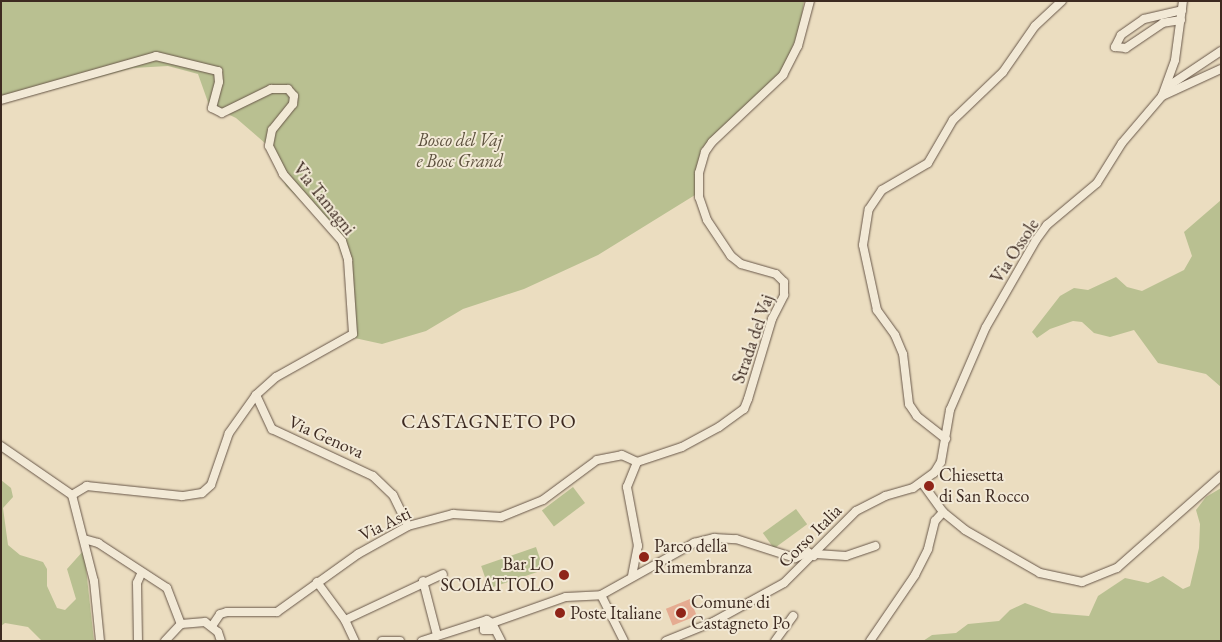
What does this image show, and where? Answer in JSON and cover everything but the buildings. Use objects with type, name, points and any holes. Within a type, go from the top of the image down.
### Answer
[{"type":"street","name":"Strada del Vaj","points":[[637,462],[682,447],[719,427],[744,409],[748,399],[772,319],[784,295],[784,282],[776,274],[741,264],[731,256],[706,220],[699,197],[699,174],[705,152],[712,142],[783,75],[798,46],[810,1]]},
{"type":"street","points":[[946,439],[917,416],[909,404],[903,354],[896,335],[877,310],[863,245],[869,209],[882,190],[928,163],[953,120],[1003,72],[1035,26],[1062,1]]},
{"type":"street","name":"Via Ossole","points":[[922,483],[941,462],[950,410],[986,327],[1036,240],[1047,225],[1097,183],[1126,137],[1162,96],[1167,87],[1181,20],[1183,1]]},
{"type":"street","points":[[1181,20],[1163,23],[1126,48],[1115,47],[1121,35],[1144,19],[1182,10]]},
{"type":"street","points":[[1167,87],[1221,51]]},
{"type":"street","name":"Via Tamagni","points":[[1,100],[156,56],[218,71],[219,82],[212,108],[222,113],[271,89],[288,89],[294,96],[293,104],[272,130],[269,146],[283,174],[342,241],[355,328],[344,341],[276,377],[256,395]]},
{"type":"street","points":[[1162,96],[1221,70]]},
{"type":"street","points":[[72,495],[86,486],[182,496],[202,493],[211,485],[229,432],[256,395]]},
{"type":"street","name":"Via Genova","points":[[256,395],[261,412],[272,429],[372,476],[392,496],[408,526]]},
{"type":"street","points":[[1,446],[72,495],[84,539],[100,641]]},
{"type":"street","name":"Via Asti","points":[[212,626],[220,614],[227,612],[278,612],[317,582],[408,526],[453,514],[501,517],[543,500],[597,460],[622,455],[637,462]]},
{"type":"street","points":[[632,576],[638,546],[627,487],[637,462]]},
{"type":"street","points":[[922,483],[943,512],[965,530],[1040,573],[1082,582],[1117,568],[1221,476]]},
{"type":"street","name":"Corso Italia","points":[[666,641],[713,622],[784,583],[815,555],[856,511],[922,483]]},
{"type":"street","points":[[870,641],[915,575],[928,549],[935,521],[943,512]]},
{"type":"street","points":[[422,641],[466,628],[489,626],[566,597],[602,595],[624,585],[632,576],[694,543],[714,538],[736,539],[795,558],[808,552],[815,555],[846,556],[875,546]]},
{"type":"street","points":[[84,539],[98,543],[141,574],[168,588],[181,624]]},
{"type":"street","points":[[138,641],[137,583],[141,574]]},
{"type":"street","points":[[345,620],[423,581],[443,574]]},
{"type":"street","points":[[423,581],[437,636]]},
{"type":"street","points":[[317,582],[345,620],[355,641]]},
{"type":"street","points":[[602,595],[624,641]]},
{"type":"street","points":[[775,641],[793,616]]},
{"type":"street","points":[[181,624],[212,626],[221,641]]},
{"type":"street","points":[[165,641],[181,624]]},
{"type":"street","points":[[489,626],[501,640]]},
{"type":"street","points":[[382,641],[400,641]]},
{"type":"green space","name":"Bosco del Vaj e Bosc Grand","points":[[1,1],[804,1],[800,28],[782,73],[701,149],[695,195],[598,255],[524,289],[463,309],[426,331],[382,344],[350,337],[346,266],[334,233],[286,186],[266,144],[236,118],[209,105],[198,74],[168,66],[133,68],[1,104]]},
{"type":"green space","points":[[1221,200],[1221,387],[1206,374],[1158,363],[1134,330],[1110,337],[1094,333],[1082,322],[1073,321],[1050,329],[1037,338],[1032,332],[1060,296],[1074,288],[1088,290],[1116,277],[1127,287],[1142,291],[1184,270],[1192,256],[1184,232]]},
{"type":"green space","points":[[1,480],[11,488],[13,497],[3,508],[8,545],[20,555],[43,562],[47,569],[47,586],[57,608],[65,610],[76,599],[67,569],[84,550],[94,641],[42,641],[28,627],[5,623],[1,626]]},
{"type":"green space","points":[[573,487],[585,503],[554,526],[542,510]]},
{"type":"green space","points":[[1221,488],[1221,641],[923,641],[932,635],[956,633],[968,624],[999,621],[1010,610],[1025,603],[1052,613],[1089,616],[1098,596],[1125,578],[1148,583],[1163,576],[1183,589],[1190,586],[1199,548],[1200,524],[1196,510],[1206,497]]},
{"type":"green space","points":[[796,509],[807,524],[774,548],[763,533]]},
{"type":"green space","points":[[536,547],[544,570],[489,589],[481,566]]},
{"type":"place","name":"Chiesetta di San Rocco","points":[[929,486]]},
{"type":"place","name":"Parco della Rimembranza","points":[[644,557]]},
{"type":"place","name":"Bar LO SCOIATTOLO","points":[[564,575]]},
{"type":"place","name":"Poste Italiane","points":[[560,613]]},
{"type":"place","name":"Comune di Castagneto Po","points":[[681,613]]},
{"type":"district","name":"CASTAGNETO PO","points":[[489,421]]}]
